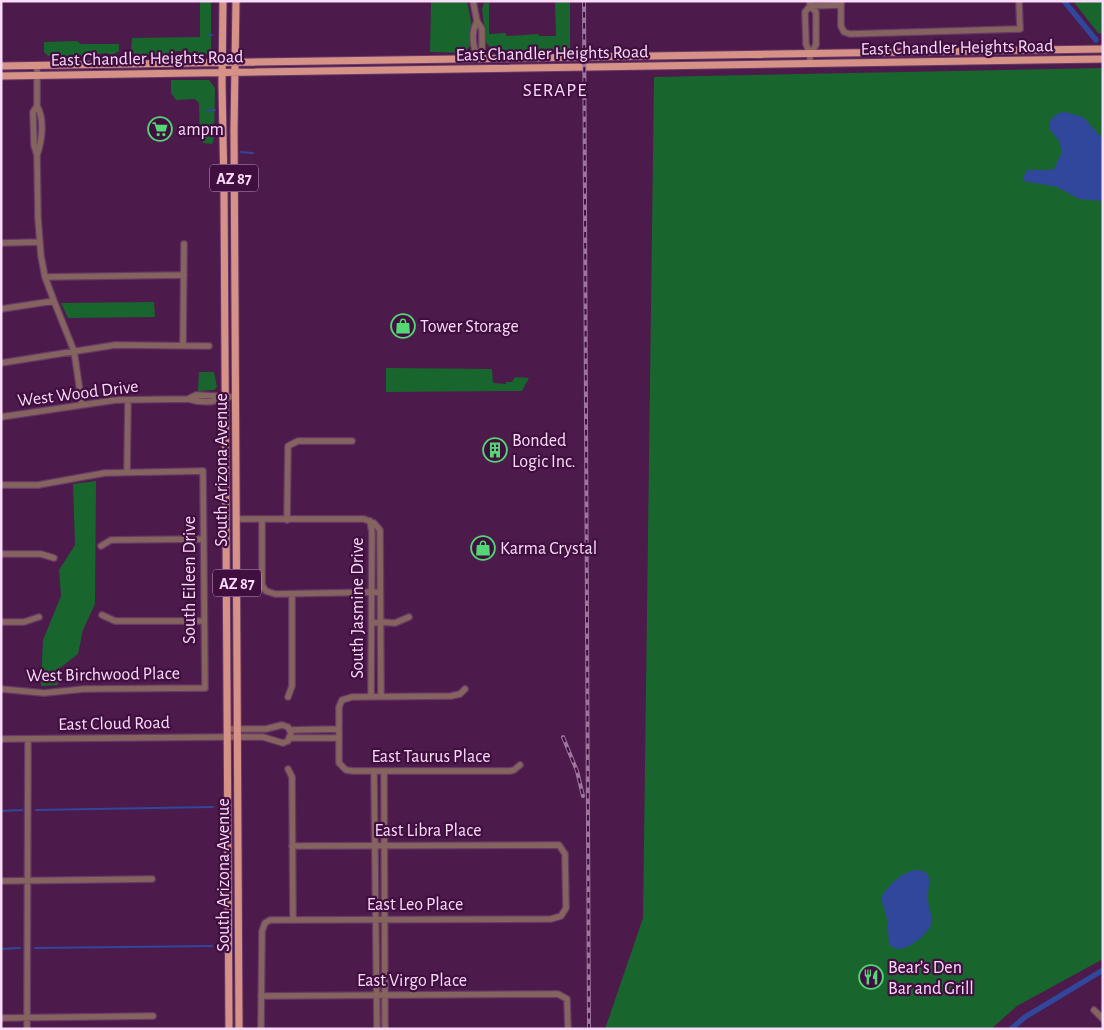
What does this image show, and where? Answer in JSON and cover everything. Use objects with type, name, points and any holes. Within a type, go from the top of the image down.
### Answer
[{"type":"main road","name":"South Arizona Avenue","points":[[223,1],[229,1029]]},
{"type":"main road","name":"South Arizona Avenue","points":[[236,1],[234,72],[239,1029]]},
{"type":"main road","name":"East Chandler Heights Road","points":[[1,66],[1100,49]]},
{"type":"main road","points":[[1100,49],[1103,58]]},
{"type":"main road","points":[[611,57],[611,67]]},
{"type":"main road","name":"East Chandler Heights Road","points":[[1,76],[1103,58]]},
{"type":"main road","points":[[67,65],[68,75]]},
{"type":"main road","points":[[224,226],[235,226]]},
{"type":"street","points":[[474,1],[477,22],[474,28],[474,48],[478,58]]},
{"type":"street","points":[[810,3],[841,3],[841,26],[844,32],[850,34],[1020,29],[1019,1]]},
{"type":"street","points":[[810,3],[805,12],[806,44],[810,54],[810,64]]},
{"type":"street","points":[[810,3],[816,12],[816,44],[810,54]]},
{"type":"street","points":[[37,65],[37,106],[33,112],[34,145],[37,155],[39,242],[45,277],[74,352],[82,405]]},
{"type":"street","points":[[37,106],[41,112],[40,146],[37,155]]},
{"type":"street","points":[[34,126],[41,126]]},
{"type":"street","points":[[1,243],[39,242]]},
{"type":"street","points":[[184,244],[184,345]]},
{"type":"street","points":[[45,277],[184,275]]},
{"type":"street","points":[[1,309],[54,301]]},
{"type":"street","points":[[1,363],[115,345],[209,346]]},
{"type":"street","name":"West Wood Drive","points":[[1,417],[128,400],[188,400],[196,395],[215,395],[225,398],[236,397]]},
{"type":"street","points":[[1,486],[38,485],[94,474],[127,472],[128,400]]},
{"type":"street","points":[[287,520],[287,450],[291,444],[298,441],[352,441]]},
{"type":"street","name":"South Eileen Drive","points":[[127,472],[203,472],[205,688]]},
{"type":"street","points":[[236,519],[364,519],[370,521]]},
{"type":"street","points":[[262,520],[262,585],[270,592],[292,594],[380,592]]},
{"type":"street","name":"South Jasmine Drive","points":[[370,521],[380,530],[382,696]]},
{"type":"street","name":"South Jasmine Drive","points":[[370,521],[372,532],[373,592],[372,696]]},
{"type":"street","points":[[101,546],[111,540],[203,539]]},
{"type":"street","points":[[1,554],[41,554],[54,558]]},
{"type":"street","points":[[288,697],[292,686],[292,594]]},
{"type":"street","points":[[102,615],[115,621],[204,621]]},
{"type":"street","points":[[1,622],[24,622],[39,616]]},
{"type":"street","points":[[372,623],[395,623],[409,617]]},
{"type":"street","name":"West Birchwood Place","points":[[1,689],[44,693],[84,689],[205,688]]},
{"type":"street","points":[[238,733],[272,739],[280,743],[286,742],[290,738],[339,738],[338,707],[342,700],[352,697],[372,696],[451,696],[460,694],[465,689]]},
{"type":"street","points":[[227,733],[266,730],[282,725],[290,730],[339,729]]},
{"type":"street","points":[[290,730],[290,738]]},
{"type":"street","name":"East Cloud Road","points":[[1,739],[227,733]]},
{"type":"street","name":"East Taurus Place","points":[[339,738],[339,763],[346,770],[510,771],[520,765]]},
{"type":"street","points":[[27,1029],[28,739]]},
{"type":"street","points":[[288,769],[292,777],[293,919]]},
{"type":"street","points":[[374,771],[377,1029]]},
{"type":"street","points":[[384,771],[386,1029]]},
{"type":"street","name":"East Libra Place","points":[[292,846],[559,845],[565,854],[566,908],[563,914]]},
{"type":"street","points":[[1,880],[152,879]]},
{"type":"street","name":"East Leo Place","points":[[261,996],[262,932],[266,923],[270,920],[551,919],[563,914]]},
{"type":"street","name":"East Virgo Place","points":[[261,996],[558,994],[567,999],[568,1029]]},
{"type":"street","points":[[261,996],[261,1029]]},
{"type":"street","points":[[1094,1010],[1103,1019]]},
{"type":"street","points":[[1,1018],[153,1016]]},
{"type":"green space","points":[[200,1],[211,1],[211,50],[208,54],[177,51],[166,54],[135,55],[131,50],[132,38],[200,37]]},
{"type":"green space","points":[[431,1],[467,1],[471,21],[471,45],[464,53],[430,52]]},
{"type":"green space","points":[[570,1],[570,51],[492,50],[486,42],[482,9],[484,3],[489,3],[489,34],[506,33],[506,36],[539,34],[539,36],[556,36],[555,3]]},
{"type":"green space","points":[[1073,1],[1103,1],[1103,34],[1098,33]]},
{"type":"green space","points":[[77,41],[81,44],[119,44],[119,51],[112,55],[106,53],[83,56],[48,56],[44,52],[44,42]]},
{"type":"green space","points":[[1103,68],[1103,959],[1017,1006],[991,1029],[605,1029],[643,918],[654,77]]},
{"type":"green space","points":[[171,80],[209,80],[215,88],[214,138],[212,144],[203,143],[200,139],[199,103],[195,99],[176,100],[171,93]]},
{"type":"green space","points":[[154,302],[155,317],[68,318],[61,303]]},
{"type":"green space","points":[[386,368],[492,369],[493,383],[506,384],[506,382],[512,382],[515,377],[529,378],[522,391],[386,392]]},
{"type":"green space","points":[[199,372],[214,372],[217,387],[214,390],[198,391]]},
{"type":"green space","points":[[96,481],[95,604],[83,630],[78,654],[56,671],[58,685],[41,686],[43,640],[61,596],[59,570],[75,545],[73,484]]},
{"type":"water","points":[[1065,112],[1083,117],[1103,139],[1103,201],[1079,199],[1057,187],[1024,181],[1023,178],[1027,170],[1054,169],[1062,152],[1059,141],[1049,128],[1049,125],[1051,119]]},
{"type":"water","points":[[916,870],[926,873],[928,877],[928,901],[931,924],[927,931],[911,945],[899,949],[893,948],[889,944],[887,918],[881,898],[887,888],[896,880],[906,873]]},
{"type":"waterway","points":[[1064,1],[1096,40]]},
{"type":"waterway","points":[[207,110],[215,110]]},
{"type":"waterway","points":[[241,152],[253,153]]},
{"type":"waterway","points":[[36,810],[213,807]]},
{"type":"waterway","points":[[1,811],[22,810]]},
{"type":"waterway","points":[[35,948],[212,946]]},
{"type":"waterway","points":[[1,949],[20,948]]},
{"type":"waterway","points":[[1011,1029],[1025,1017],[1103,970]]},
{"type":"railway","points":[[584,1],[589,1029]]},
{"type":"railway","points":[[563,737],[577,771],[583,796]]},
{"type":"place","name":"ampm","points":[[160,129]]},
{"type":"place","name":"Tower Storage","points":[[403,326]]},
{"type":"place","name":"Bonded Logic Inc.","points":[[495,450]]},
{"type":"place","name":"Karma Crystal","points":[[483,548]]},
{"type":"place","name":"Bear’s Den Bar and Grill","points":[[871,977]]},
{"type":"district","name":"SERAPE","points":[[555,89]]}]
